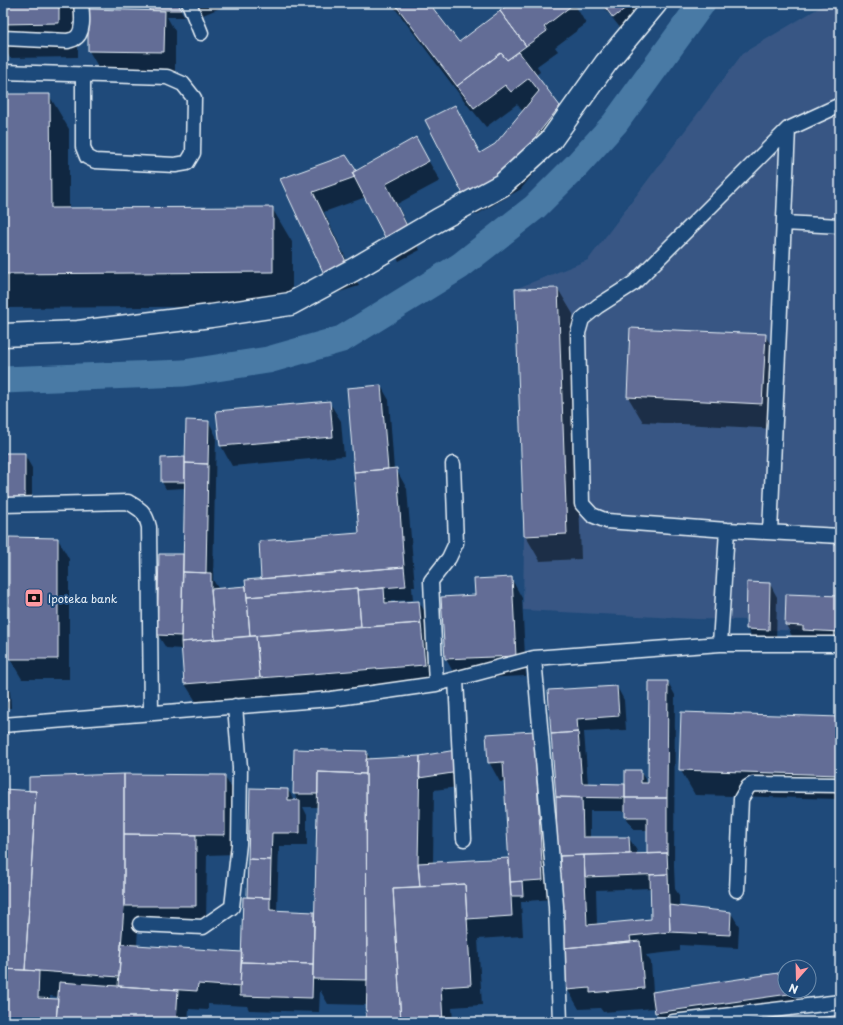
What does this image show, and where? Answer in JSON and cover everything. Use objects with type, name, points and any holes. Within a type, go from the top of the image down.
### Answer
[{"type":"street","points":[[3,335],[78,332],[211,316],[290,304],[353,270],[502,184],[551,140],[606,63],[656,3]]},
{"type":"lane","points":[[3,38],[68,41],[74,39],[79,35],[82,27],[81,3]]},
{"type":"lane","points":[[189,3],[201,33]]},
{"type":"lane","points":[[3,72],[167,78],[183,84],[194,98],[193,153],[187,163],[175,166],[95,161],[88,157],[83,147],[83,75]]},
{"type":"lane","points":[[840,105],[788,129],[634,283],[598,306],[582,320],[578,333],[582,504],[592,515],[607,521],[726,530],[840,536]]},
{"type":"lane","points":[[770,532],[788,129]]},
{"type":"lane","points":[[784,223],[840,226]]},
{"type":"lane","points":[[436,684],[431,581],[449,558],[456,543],[453,464]]},
{"type":"lane","points":[[3,505],[128,502],[141,510],[146,517],[149,527],[151,713]]},
{"type":"lane","points":[[720,644],[726,530]]},
{"type":"lane","points":[[3,725],[331,699],[436,684],[534,658],[720,644],[840,644]]},
{"type":"lane","points":[[534,658],[556,906],[560,1022]]},
{"type":"lane","points":[[456,679],[464,839]]},
{"type":"lane","points":[[140,924],[203,927],[232,907],[239,844],[240,768],[235,706]]},
{"type":"lane","points":[[737,890],[741,799],[748,786],[752,784],[840,785]]},
{"type":"lane","points":[[673,1022],[840,1002]]},
{"type":"shaded area","points":[[827,3],[840,3],[840,632],[746,629],[746,620],[696,619],[523,610],[524,536],[515,289],[588,260],[743,53]]},
{"type":"building","points":[[3,3],[59,3],[59,23],[3,24]]},
{"type":"building","points":[[149,3],[178,3],[181,10],[149,10]]},
{"type":"building","points":[[394,3],[429,3],[459,42],[500,11],[526,46],[507,60],[501,53],[457,86]]},
{"type":"building","points":[[510,3],[575,3],[544,27],[547,31],[526,46],[500,11]]},
{"type":"building","points":[[602,3],[632,3],[613,18]]},
{"type":"building","points":[[88,9],[165,11],[164,52],[88,51]]},
{"type":"building","points":[[519,52],[560,106],[509,170],[464,196],[425,120],[455,105],[480,153],[495,144],[539,91],[529,78],[511,92],[505,85],[474,108],[457,86],[501,53],[507,60]]},
{"type":"building","points":[[3,94],[50,94],[51,208],[273,207],[273,272],[3,274]]},
{"type":"building","points":[[416,137],[429,161],[386,184],[409,230],[387,241],[352,173]]},
{"type":"building","points":[[346,155],[356,170],[352,173],[355,177],[313,192],[348,266],[324,274],[280,179]]},
{"type":"building","points":[[558,288],[567,534],[524,536],[515,289]]},
{"type":"building","points":[[630,328],[766,334],[762,404],[627,397]]},
{"type":"building","points":[[381,385],[388,469],[354,472],[347,388]]},
{"type":"building","points":[[330,401],[333,437],[220,446],[216,411]]},
{"type":"building","points":[[186,420],[209,421],[208,464],[185,463]]},
{"type":"building","points":[[3,453],[25,453],[25,498],[3,498]]},
{"type":"building","points":[[185,457],[185,482],[161,482],[161,458]]},
{"type":"building","points":[[185,463],[208,464],[206,573],[183,572]]},
{"type":"building","points":[[397,468],[404,567],[261,579],[259,541],[359,533],[354,472]]},
{"type":"building","name":"Ipoteka bank","points":[[9,537],[58,538],[58,659],[9,659]]},
{"type":"building","points":[[159,554],[183,554],[181,636],[157,635]]},
{"type":"building","points":[[404,567],[406,586],[358,590],[358,588],[247,597],[245,580]]},
{"type":"building","points":[[183,572],[211,573],[215,639],[181,642]]},
{"type":"building","points":[[512,577],[516,656],[445,659],[441,597],[475,595],[474,579]]},
{"type":"building","points":[[747,582],[770,583],[769,630],[746,629]]},
{"type":"building","points":[[246,586],[250,636],[215,639],[211,589]]},
{"type":"building","points":[[358,588],[361,627],[250,636],[247,597]]},
{"type":"building","points":[[384,588],[385,603],[419,601],[421,623],[361,627],[358,590]]},
{"type":"building","points":[[786,594],[840,596],[840,632],[803,630],[803,626],[785,625]]},
{"type":"building","points":[[421,623],[425,665],[260,678],[256,636]]},
{"type":"building","points":[[256,636],[260,678],[184,684],[181,642]]},
{"type":"building","points":[[649,681],[668,681],[667,798],[625,798],[625,770],[641,770],[641,783],[648,783]]},
{"type":"building","points":[[3,684],[7,684],[8,701],[3,702]]},
{"type":"building","points":[[617,686],[619,716],[577,719],[578,732],[551,734],[548,690]]},
{"type":"building","points":[[681,712],[840,717],[840,775],[679,770]]},
{"type":"building","points":[[534,731],[543,880],[510,882],[503,762],[488,763],[486,734]]},
{"type":"building","points":[[578,732],[582,783],[625,784],[625,798],[556,797],[551,734]]},
{"type":"building","points":[[294,749],[367,751],[366,774],[318,772],[318,794],[293,794]]},
{"type":"building","points":[[456,750],[459,772],[419,778],[420,756]]},
{"type":"building","points":[[420,756],[418,863],[420,887],[393,888],[401,1022],[366,1022],[366,759]]},
{"type":"building","points":[[318,772],[366,774],[367,980],[313,979]]},
{"type":"building","points":[[124,774],[124,906],[119,977],[25,970],[36,791],[29,791],[29,777]]},
{"type":"building","points":[[124,774],[225,775],[225,835],[124,834]]},
{"type":"building","points":[[250,788],[288,789],[288,800],[300,800],[300,833],[272,833],[271,860],[248,859]]},
{"type":"building","points":[[3,789],[36,791],[25,970],[3,969]]},
{"type":"building","points":[[556,797],[582,798],[583,837],[629,837],[630,854],[557,856]]},
{"type":"building","points":[[838,797],[840,797],[840,987],[838,987]]},
{"type":"building","points":[[625,798],[667,798],[667,853],[647,854],[647,817],[625,817]]},
{"type":"building","points":[[124,834],[196,835],[196,906],[124,906]]},
{"type":"building","points":[[667,853],[668,874],[585,877],[584,855]]},
{"type":"building","points":[[584,855],[587,925],[651,919],[650,875],[668,874],[670,932],[630,936],[631,942],[563,948],[560,856]]},
{"type":"building","points":[[509,858],[512,916],[467,919],[465,884],[420,887],[418,863]]},
{"type":"building","points":[[248,859],[271,860],[270,898],[247,897]]},
{"type":"building","points":[[522,881],[523,896],[511,896],[510,882]]},
{"type":"building","points":[[465,884],[471,985],[441,987],[443,1022],[401,1022],[393,888]]},
{"type":"building","points":[[243,897],[270,898],[270,910],[314,912],[313,964],[241,962]]},
{"type":"building","points":[[669,905],[731,912],[730,935],[670,932]]},
{"type":"building","points":[[640,941],[644,988],[590,993],[590,988],[567,990],[563,948]]},
{"type":"building","points":[[121,944],[242,952],[240,987],[198,984],[197,991],[118,986]]},
{"type":"building","points":[[241,962],[313,964],[312,998],[240,996]]},
{"type":"building","points":[[3,969],[39,971],[38,998],[58,999],[56,1022],[3,1022]]},
{"type":"building","points":[[777,973],[777,996],[655,1013],[652,992]]},
{"type":"building","points":[[59,982],[178,990],[176,1022],[56,1022]]},
{"type":"building","points":[[840,1015],[840,1022],[794,1022]]},
{"type":"building","points":[[481,1020],[497,1020],[497,1022],[481,1022]]},
{"type":"waterway","points":[[3,380],[184,373],[268,360],[342,339],[460,266],[535,207],[577,165],[615,123],[702,3]]},
{"type":"place","name":"Ipoteka bank","points":[[34,598]]}]
